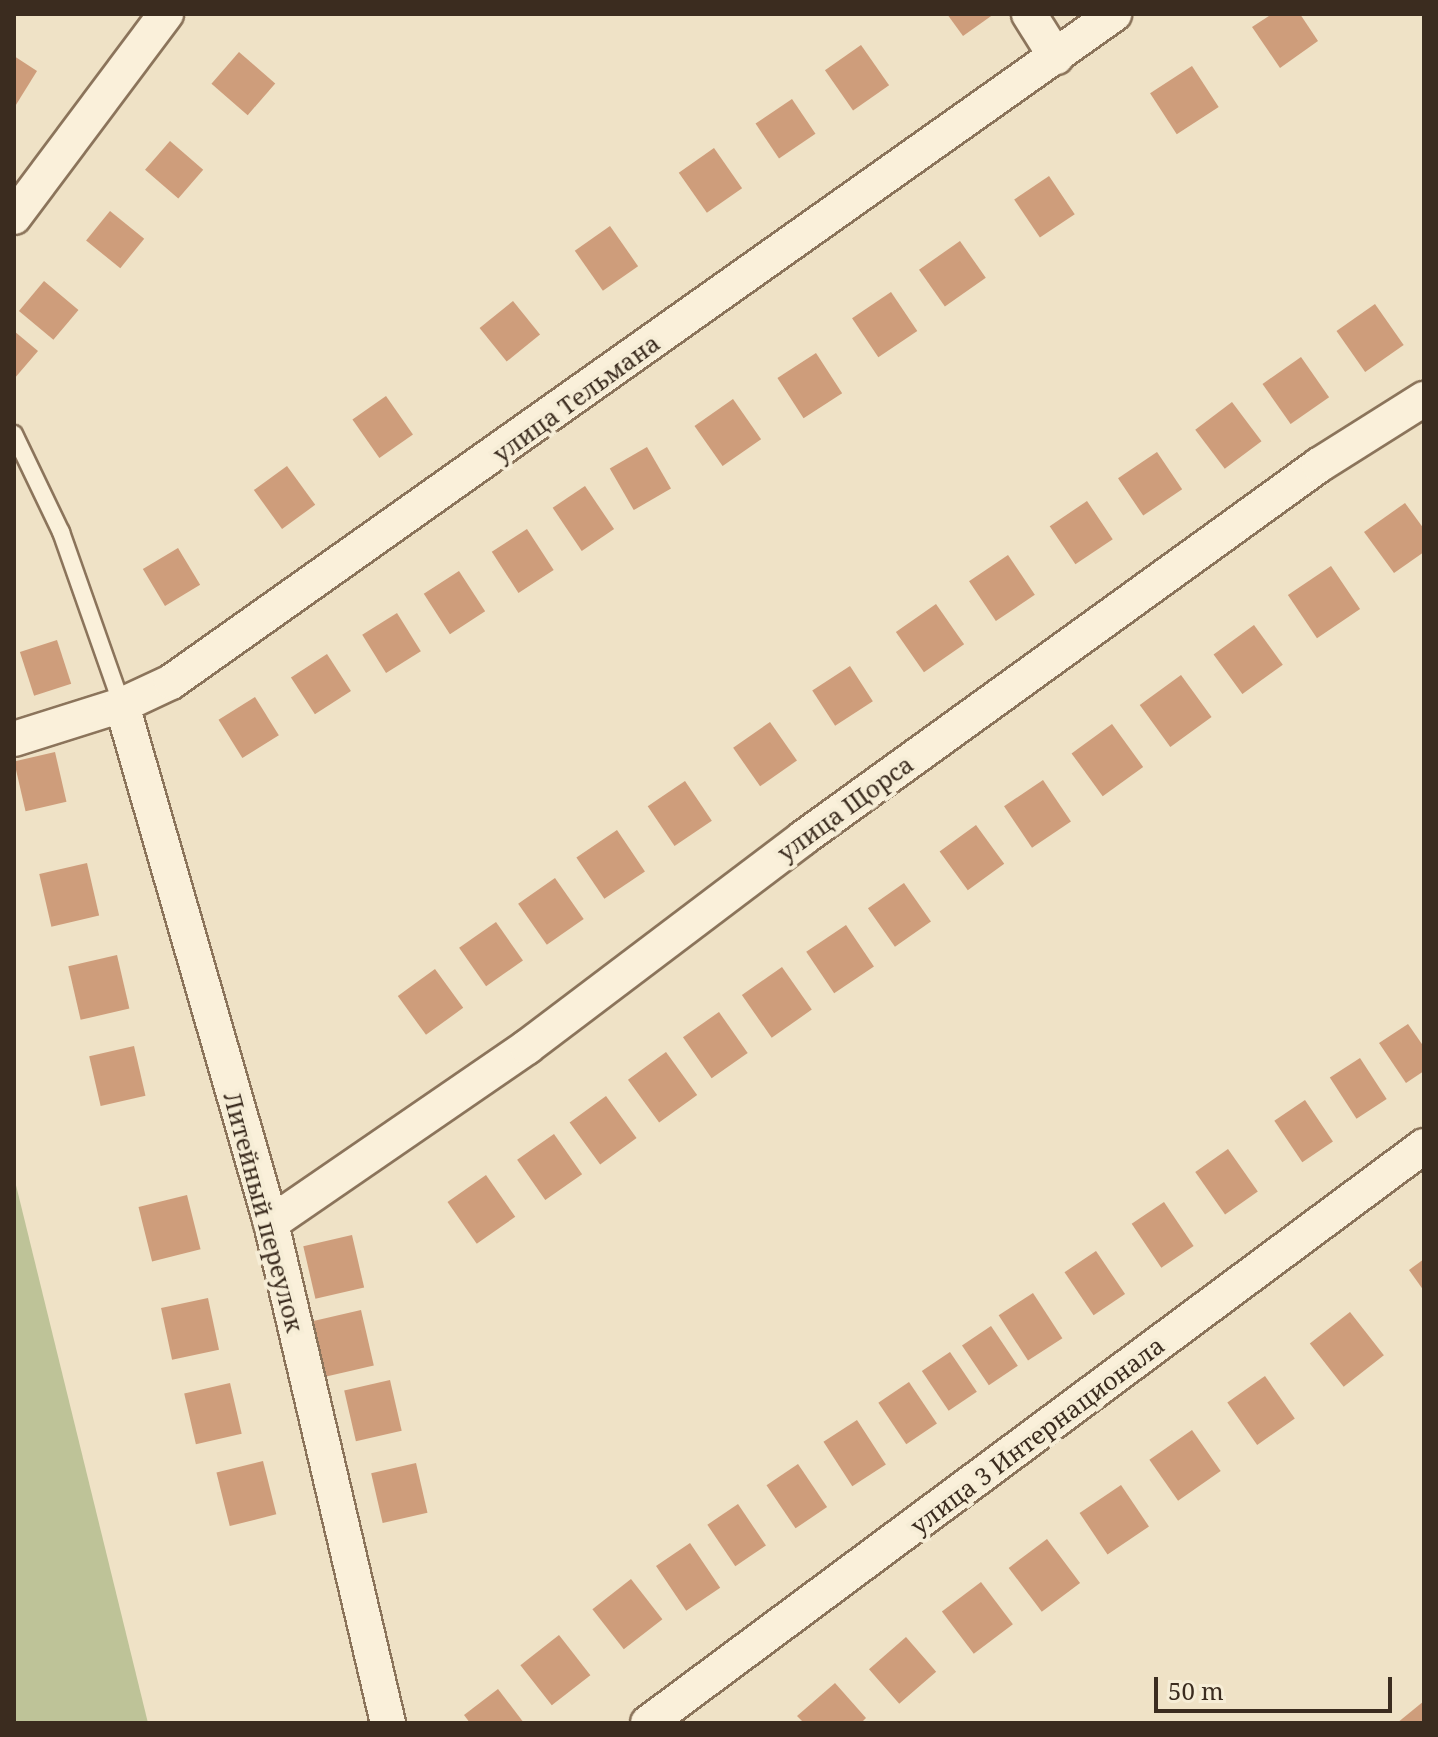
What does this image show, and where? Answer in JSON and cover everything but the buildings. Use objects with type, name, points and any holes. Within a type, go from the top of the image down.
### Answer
[{"type":"street","points":[[14,217],[166,14]]},
{"type":"street","points":[[1029,14],[1056,57]]},
{"type":"street","name":"улица Тельмана","points":[[14,739],[122,705],[171,682],[1114,14]]},
{"type":"street","name":"улица Щорса","points":[[271,1223],[527,1047],[803,838],[1319,465],[1424,399]]},
{"type":"street","name":"Литейный переулок","points":[[122,705],[271,1223],[388,1723]]},
{"type":"street","name":"улица 3 Интернационала","points":[[648,1723],[1424,1146]]},
{"type":"lane","points":[[14,434],[61,532],[122,705]]},
{"type":"green space","points":[[14,1177],[148,1723],[14,1723]]}]
